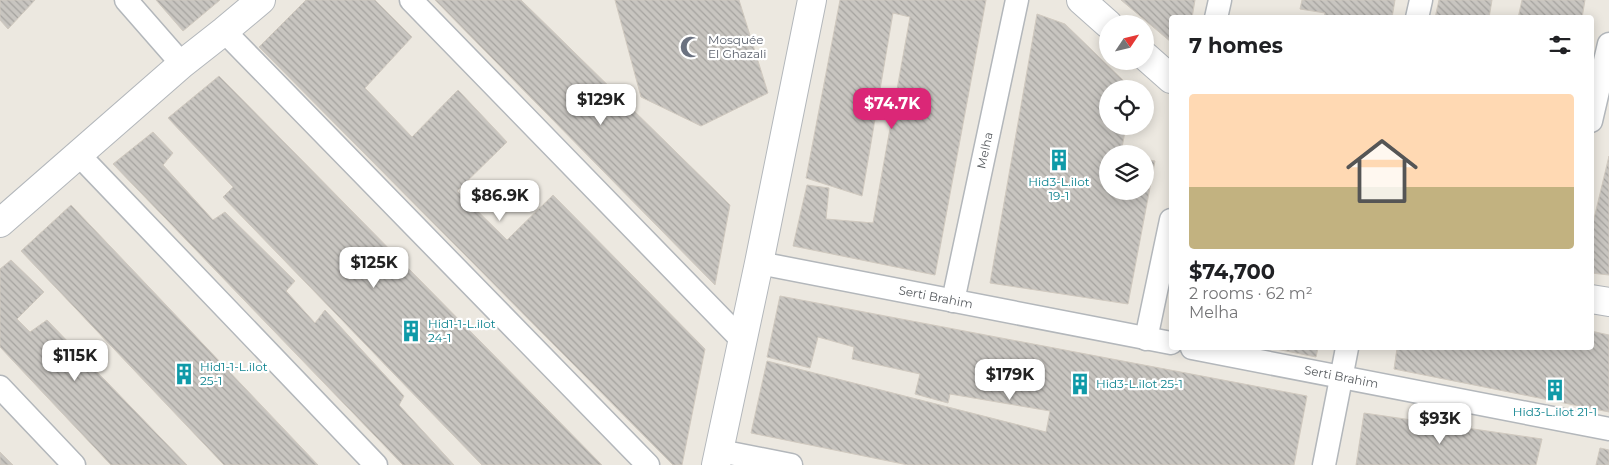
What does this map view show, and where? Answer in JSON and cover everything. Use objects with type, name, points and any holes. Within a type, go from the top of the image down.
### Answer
[{"type":"street","points":[[126,0],[182,64]]},
{"type":"street","points":[[0,223],[182,64],[261,0]]},
{"type":"street","points":[[412,0],[743,341]]},
{"type":"street","points":[[791,465],[718,458],[812,0]]},
{"type":"street","name":"Melha","points":[[953,301],[1017,0]]},
{"type":"street","points":[[1081,0],[1099,16]]},
{"type":"street","points":[[1217,15],[1220,0]]},
{"type":"street","points":[[1418,15],[1421,0]]},
{"type":"street","points":[[224,31],[648,465]]},
{"type":"street","points":[[1594,108],[1609,44]]},
{"type":"street","points":[[1154,64],[1169,77]]},
{"type":"street","points":[[78,154],[376,465]]},
{"type":"street","points":[[1146,338],[1169,229]]},
{"type":"street","name":"Serti Brahim","points":[[759,263],[1169,344]]},
{"type":"street","points":[[1594,300],[1609,302]]},
{"type":"street","name":"Serti Brahim","points":[[1203,350],[1609,429]]},
{"type":"street","points":[[1324,465],[1346,350]]},
{"type":"street","points":[[0,387],[74,465]]},
{"type":"building","points":[[0,0],[35,0],[8,29],[0,20]]},
{"type":"building","points":[[156,0],[220,0],[183,31]]},
{"type":"building","points":[[306,0],[375,0],[412,37],[365,88],[412,137],[458,90],[507,142],[457,191],[507,240],[553,195],[705,349],[682,465],[673,465],[259,47]]},
{"type":"building","points":[[435,0],[521,0],[730,205],[715,285]]},
{"type":"building","name":"Mosquée El Ghazali","points":[[615,0],[739,0],[768,93],[701,126],[641,97]]},
{"type":"building","points":[[840,0],[986,0],[935,275],[793,246],[807,185],[829,188],[826,219],[873,223],[910,17],[893,13],[862,196],[806,178]]},
{"type":"building","points":[[1121,0],[1195,0],[1192,15],[1169,15],[1169,40],[1154,28],[1154,15],[1139,15]]},
{"type":"building","points":[[1302,0],[1395,0],[1392,15],[1325,15],[1325,13],[1300,9]]},
{"type":"building","points":[[1439,0],[1492,0],[1490,15],[1436,15]]},
{"type":"building","points":[[1522,0],[1585,0],[1582,15],[1519,15]]},
{"type":"building","name":"Hid3-L.ilot 19-1","points":[[1037,14],[1065,24],[1099,57],[1099,70],[1112,70],[1123,80],[1099,80],[1099,135],[1124,135],[1122,145],[1099,145],[1099,200],[1148,200],[1128,304],[990,283]]},
{"type":"building","name":"Hid1-1-L.ilot 24-1","points":[[219,76],[602,465],[482,465],[223,197],[233,187],[168,118]]},
{"type":"building","points":[[153,132],[173,153],[163,165],[213,220],[225,212],[295,281],[286,291],[315,323],[325,310],[404,396],[399,405],[454,465],[403,465],[113,164]]},
{"type":"building","points":[[1609,156],[1609,275],[1594,273],[1594,218]]},
{"type":"building","name":"Hid1-1-L.ilot 25-1","points":[[71,205],[318,465],[224,465],[21,251]]},
{"type":"building","points":[[11,260],[44,292],[17,319],[30,332],[47,320],[187,465],[111,465],[0,347],[0,269]]},
{"type":"building","name":"Hid3-L.ilot 25-1","points":[[780,296],[1307,396],[1294,465],[908,465],[751,433],[767,361],[1046,432],[1050,411],[950,394],[948,403],[915,394],[920,374],[852,359],[854,347],[818,337],[810,368],[767,357]]},
{"type":"building","name":"Hid3-L.ilot 21-1","points":[[1594,332],[1609,335],[1609,412],[1394,369],[1397,350],[1594,350]]},
{"type":"building","points":[[1281,350],[1318,350],[1316,357]]},
{"type":"building","points":[[1364,413],[1542,439],[1536,465],[1356,465]]},
{"type":"building","points":[[1600,448],[1609,450],[1609,465],[1596,465]]},
{"type":"building","points":[[0,452],[13,465],[0,465]]},
{"type":"place","name":"Mosquée El Ghazali","points":[[691,47]]},
{"type":"place","name":"Hid3-L.ilot 19-1","points":[[1059,160]]},
{"type":"place","name":"Hid1-1-L.ilot 24-1","points":[[411,331]]},
{"type":"place","name":"Hid1-1-L.ilot 25-1","points":[[184,374]]},
{"type":"place","name":"Hid3-L.ilot 25-1","points":[[1080,384]]},
{"type":"place","name":"Hid3-L.ilot 21-1","points":[[1555,390]]}]
